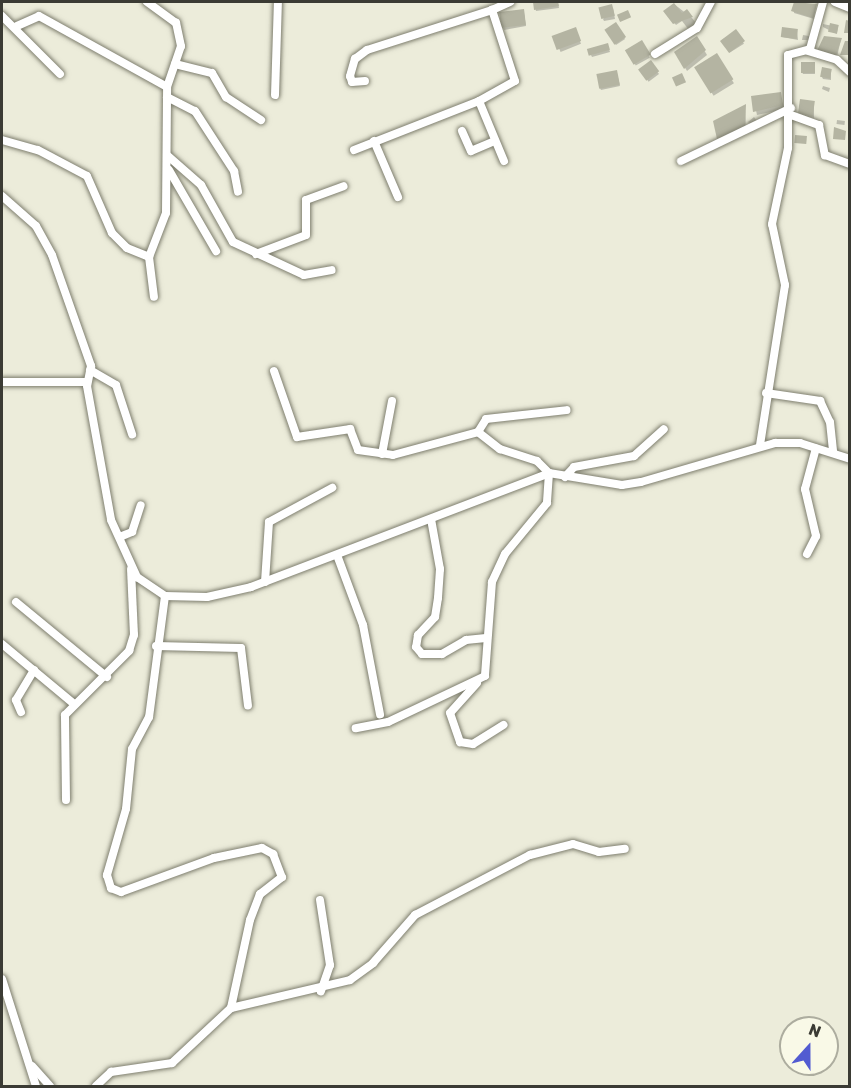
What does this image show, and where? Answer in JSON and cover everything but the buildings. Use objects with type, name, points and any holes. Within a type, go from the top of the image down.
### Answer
[{"type":"street","points":[[147,2],[176,23],[181,46],[167,87],[166,213],[148,257],[154,297]]},
{"type":"street","points":[[275,95],[278,2]]},
{"type":"street","points":[[365,81],[352,82],[350,76],[355,59],[368,50],[492,10],[510,2]]},
{"type":"street","points":[[655,54],[697,28],[711,2]]},
{"type":"street","points":[[808,51],[823,2]]},
{"type":"street","points":[[835,2],[849,8]]},
{"type":"street","points":[[354,150],[478,101],[515,81],[492,10]]},
{"type":"street","points":[[2,16],[17,26],[60,74]]},
{"type":"street","points":[[17,26],[39,16],[167,87]]},
{"type":"street","points":[[760,445],[766,393],[785,285],[772,213],[791,112],[788,56],[808,51],[837,60],[849,72]]},
{"type":"street","points":[[175,64],[212,73],[226,97],[261,120]]},
{"type":"street","points":[[167,97],[190,106],[206,126],[234,171],[238,192]]},
{"type":"street","points":[[478,101],[504,161]]},
{"type":"street","points":[[681,161],[791,112]]},
{"type":"street","points":[[791,112],[819,126],[825,155],[849,164]]},
{"type":"street","points":[[462,131],[471,151],[495,141]]},
{"type":"street","points":[[2,140],[38,150],[87,176],[112,232],[127,248],[148,257]]},
{"type":"street","points":[[374,141],[398,197]]},
{"type":"street","points":[[168,156],[201,185],[233,242],[304,275],[332,270]]},
{"type":"street","points":[[168,166],[216,251]]},
{"type":"street","points":[[256,254],[306,235],[306,200],[344,186]]},
{"type":"street","points":[[2,196],[45,240],[90,370],[87,382],[111,520],[122,536],[142,585],[165,596],[207,597],[265,582],[549,473]]},
{"type":"street","points":[[90,370],[116,385],[132,434]]},
{"type":"street","points":[[274,371],[292,433],[304,437],[350,429],[358,450],[382,454],[411,453],[478,432],[486,419],[567,410]]},
{"type":"street","points":[[2,382],[87,382]]},
{"type":"street","points":[[766,393],[820,401],[830,422],[833,453]]},
{"type":"street","points":[[382,454],[392,401]]},
{"type":"street","points":[[565,477],[574,467],[634,456],[664,429]]},
{"type":"street","points":[[478,432],[500,449],[537,461],[549,473],[565,477],[641,482],[760,445],[816,448],[849,459]]},
{"type":"street","points":[[807,554],[816,536],[805,489],[816,448]]},
{"type":"street","points":[[504,725],[465,745],[450,727],[450,713],[487,671],[486,638],[494,575],[547,503],[549,473]]},
{"type":"street","points":[[265,582],[268,522],[332,488]]},
{"type":"street","points":[[122,536],[132,532],[141,506]]},
{"type":"street","points":[[431,519],[440,570],[438,598],[435,617],[418,635],[416,647],[422,654],[442,654],[466,640],[486,638]]},
{"type":"street","points":[[337,555],[363,625],[380,714]]},
{"type":"street","points":[[66,800],[63,725],[74,704],[107,677],[129,651],[134,635],[130,560]]},
{"type":"street","points":[[165,596],[156,646],[149,717],[132,749],[126,809],[108,883],[121,892],[214,858],[269,849],[282,877],[260,894],[250,920],[231,1008]]},
{"type":"street","points":[[16,602],[107,677]]},
{"type":"street","points":[[2,644],[74,704]]},
{"type":"street","points":[[156,646],[241,648],[248,706]]},
{"type":"street","points":[[21,712],[16,700],[34,670]]},
{"type":"street","points":[[356,728],[382,724],[482,679]]},
{"type":"street","points":[[96,1086],[111,1072],[172,1063],[231,1008],[321,991],[360,975],[415,915],[510,864],[573,844],[599,852],[625,849]]},
{"type":"street","points":[[320,900],[330,965],[321,991]]},
{"type":"street","points":[[2,979],[36,1086]]},
{"type":"street","points":[[27,1058],[50,1086]]}]
